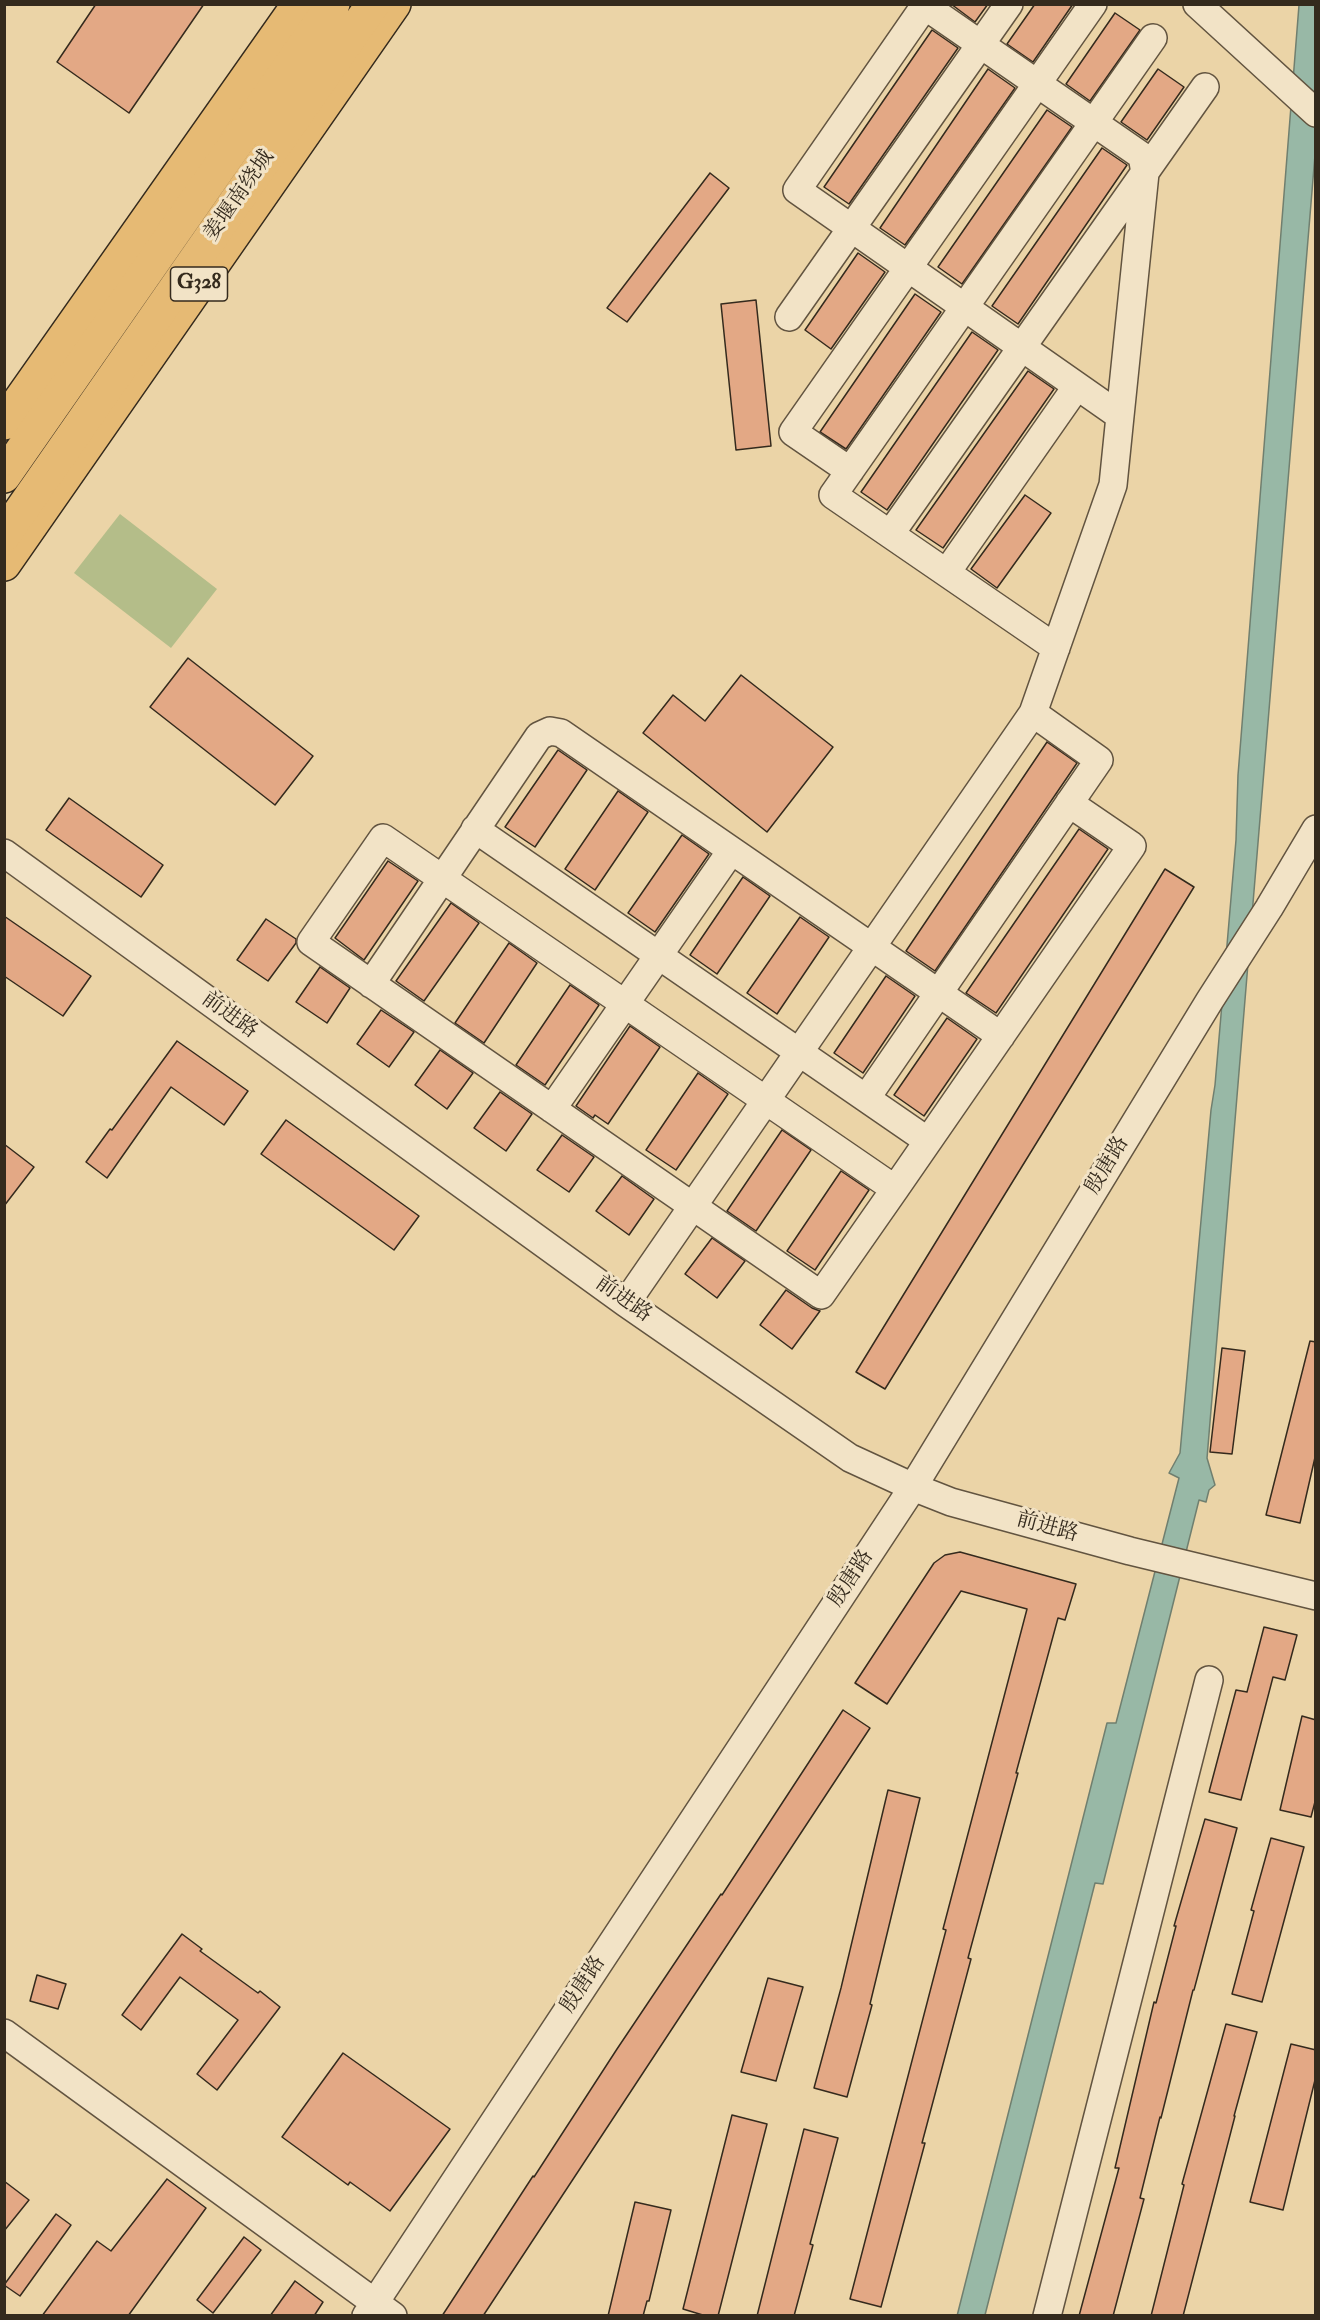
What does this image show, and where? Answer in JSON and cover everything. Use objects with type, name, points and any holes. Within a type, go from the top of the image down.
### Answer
[{"type":"main road","points":[[4,423],[299,4]]},
{"type":"main road","name":"姜堰南绕城","points":[[4,476],[333,4]]},
{"type":"main road","name":"姜堰南绕城","points":[[4,535],[373,4]]},
{"type":"main road","name":"G328","points":[[4,564],[394,4]]},
{"type":"main road","points":[[4,548],[85,420]]},
{"type":"street","points":[[789,317],[1009,4]]},
{"type":"street","points":[[850,471],[793,432],[1094,4]]},
{"type":"street","points":[[1197,4],[1316,113]]},
{"type":"street","points":[[626,1302],[1034,713],[1113,485],[1145,173],[1142,156],[925,5],[797,190],[1120,416]]},
{"type":"street","points":[[1056,648],[833,495],[1154,38]]},
{"type":"street","points":[[891,533],[1205,87]]},
{"type":"street","points":[[947,572],[1077,386]]},
{"type":"street","points":[[867,1097],[1099,760],[1034,713]]},
{"type":"street","points":[[371,984],[539,736],[550,731],[561,733],[1000,1036]]},
{"type":"street","points":[[895,1189],[383,838],[311,942],[821,1295],[895,1189],[1132,846],[1069,803]]},
{"type":"street","points":[[475,829],[928,1141]]},
{"type":"street","name":"殷唐路","points":[[378,2311],[913,1487],[1316,829]]},
{"type":"street","points":[[552,1109],[731,851]]},
{"type":"street","name":"前进路","points":[[4,853],[626,1302],[850,1458],[951,1502],[1130,1551],[1316,1596]]},
{"type":"street","points":[[1047,2316],[1209,1680]]},
{"type":"street","points":[[4,2033],[378,2311]]},
{"type":"green space","points":[[120,514],[217,589],[171,648],[74,573]]},
{"type":"shaded area","points":[[1299,5],[1315,5],[1315,155],[1207,1458],[1215,1485],[1209,1490],[1206,1502],[1199,1500],[1103,1884],[1095,1883],[985,2315],[957,2316],[1107,1723],[1116,1723],[1179,1478],[1169,1473],[1180,1453],[1215,1085],[1236,840],[1238,775]]},
{"type":"building","points":[[96,4],[204,4],[129,113],[57,62]]},
{"type":"building","points":[[951,4],[988,4],[975,22]]},
{"type":"building","points":[[1035,4],[1073,4],[1033,62],[1007,44]]},
{"type":"building","points":[[1115,13],[1140,30],[1090,101],[1066,84]]},
{"type":"building","points":[[932,30],[958,48],[849,204],[824,187]]},
{"type":"building","points":[[988,69],[1015,88],[905,245],[880,228]]},
{"type":"building","points":[[1158,69],[1184,87],[1147,140],[1121,122]]},
{"type":"building","points":[[1047,110],[1072,127],[962,284],[938,267]]},
{"type":"building","points":[[1102,148],[1127,165],[1018,324],[992,306]]},
{"type":"building","points":[[710,173],[729,188],[627,322],[607,308]]},
{"type":"building","points":[[858,253],[885,272],[831,349],[805,330]]},
{"type":"building","points":[[915,294],[941,312],[846,449],[820,432]]},
{"type":"building","points":[[756,300],[771,446],[736,450],[721,304]]},
{"type":"building","points":[[972,332],[998,350],[887,510],[861,492]]},
{"type":"building","points":[[1028,371],[1054,389],[943,548],[916,530]]},
{"type":"building","points":[[1025,495],[1051,513],[997,588],[971,569]]},
{"type":"building","points":[[188,658],[313,756],[275,805],[150,707]]},
{"type":"building","points":[[741,675],[833,747],[767,832],[643,733],[673,695],[705,721]]},
{"type":"building","points":[[1047,742],[1077,763],[935,971],[906,951]]},
{"type":"building","points":[[558,750],[587,770],[535,847],[505,827]]},
{"type":"building","points":[[618,791],[648,812],[595,890],[565,869]]},
{"type":"building","points":[[69,798],[163,865],[141,897],[46,830]]},
{"type":"building","points":[[1079,829],[1108,849],[996,1013],[966,993]]},
{"type":"building","points":[[682,835],[709,854],[655,932],[628,913]]},
{"type":"building","points":[[388,861],[418,881],[364,960],[335,938]]},
{"type":"building","points":[[1165,869],[1194,887],[885,1389],[856,1372]]},
{"type":"building","points":[[743,877],[770,896],[717,974],[690,955]]},
{"type":"building","points":[[451,903],[479,923],[424,1001],[396,981]]},
{"type":"building","points":[[4,916],[91,976],[63,1016],[4,976]]},
{"type":"building","points":[[800,917],[829,937],[777,1014],[747,993]]},
{"type":"building","points":[[266,919],[296,939],[296,943],[268,981],[237,960]]},
{"type":"building","points":[[509,943],[537,963],[484,1043],[455,1023]]},
{"type":"building","points":[[320,967],[350,988],[327,1023],[296,1002]]},
{"type":"building","points":[[886,976],[915,996],[863,1073],[834,1053]]},
{"type":"building","points":[[570,985],[599,1005],[545,1085],[516,1065]]},
{"type":"building","points":[[381,1010],[414,1032],[389,1067],[357,1044]]},
{"type":"building","points":[[947,1018],[977,1039],[924,1116],[894,1095]]},
{"type":"building","points":[[630,1026],[660,1047],[608,1124],[595,1115],[593,1118],[576,1106]]},
{"type":"building","points":[[177,1041],[248,1091],[224,1125],[171,1087],[107,1178],[86,1162]]},
{"type":"building","points":[[440,1050],[473,1073],[447,1109],[415,1085]]},
{"type":"building","points":[[698,1073],[728,1094],[676,1170],[646,1150]]},
{"type":"building","points":[[500,1092],[532,1114],[506,1151],[474,1128]]},
{"type":"building","points":[[286,1120],[419,1216],[394,1250],[261,1154]]},
{"type":"building","points":[[782,1130],[811,1150],[756,1231],[727,1211]]},
{"type":"building","points":[[562,1135],[594,1157],[569,1192],[537,1170]]},
{"type":"building","points":[[4,1144],[34,1167],[4,1206]]},
{"type":"building","points":[[841,1171],[869,1190],[815,1270],[787,1251]]},
{"type":"building","points":[[622,1176],[654,1199],[629,1235],[596,1211]]},
{"type":"building","points":[[712,1238],[745,1261],[717,1298],[685,1274]]},
{"type":"building","points":[[786,1290],[820,1311],[792,1349],[760,1325]]},
{"type":"building","points":[[1310,1341],[1316,1342],[1316,1453],[1300,1523],[1266,1515]]},
{"type":"building","points":[[1222,1348],[1245,1351],[1232,1454],[1210,1452]]},
{"type":"building","points":[[960,1552],[1076,1584],[1065,1620],[1058,1618],[1016,1773],[1018,1773],[968,1958],[971,1959],[922,2143],[925,2143],[881,2307],[850,2299],[946,1930],[943,1929],[1027,1609],[961,1591],[887,1704],[855,1683],[934,1563],[945,1555]]},
{"type":"building","points":[[1264,1627],[1297,1635],[1285,1680],[1273,1677],[1241,1800],[1209,1792],[1236,1690],[1247,1692]]},
{"type":"building","points":[[843,1710],[870,1728],[483,2316],[442,2316],[617,2049],[722,1895]]},
{"type":"building","points":[[1302,1716],[1316,1720],[1316,1798],[1311,1817],[1280,1810]]},
{"type":"building","points":[[888,1790],[920,1798],[870,2004],[872,2005],[847,2097],[814,2088],[841,1988]]},
{"type":"building","points":[[1205,1819],[1237,1828],[1160,2117],[1140,2198],[1144,2199],[1113,2316],[1079,2316],[1119,2168],[1115,2168],[1154,2002],[1156,2003],[1176,1926],[1174,1926]]},
{"type":"building","points":[[1271,1838],[1304,1847],[1262,2002],[1232,1994],[1254,1911],[1251,1910]]},
{"type":"building","points":[[182,1934],[202,1949],[200,1951],[280,2007],[217,2090],[197,2074],[238,2020],[180,1977],[141,2030],[122,2015]]},
{"type":"building","points":[[37,1975],[66,1984],[58,2009],[30,2001]]},
{"type":"building","points":[[768,1978],[803,1987],[776,2081],[741,2072]]},
{"type":"building","points":[[1226,2024],[1257,2032],[1183,2316],[1151,2316],[1184,2185],[1182,2184]]},
{"type":"building","points":[[1291,2044],[1316,2050],[1316,2076],[1283,2210],[1250,2202]]},
{"type":"building","points":[[343,2053],[450,2129],[390,2211],[350,2182],[348,2185],[282,2137]]},
{"type":"building","points":[[732,2115],[767,2124],[718,2316],[706,2316],[683,2309]]},
{"type":"building","points":[[804,2129],[838,2138],[810,2244],[813,2245],[794,2316],[757,2316]]},
{"type":"building","points":[[167,2179],[206,2208],[128,2316],[42,2316],[97,2241],[111,2251]]},
{"type":"building","points":[[4,2181],[29,2200],[4,2231]]},
{"type":"building","points":[[635,2202],[671,2210],[649,2301],[647,2301],[643,2316],[608,2316]]},
{"type":"building","points":[[56,2214],[71,2225],[20,2296],[4,2285]]},
{"type":"building","points":[[244,2237],[261,2250],[213,2313],[197,2300]]},
{"type":"building","points":[[295,2281],[323,2302],[314,2316],[270,2316]]}]
